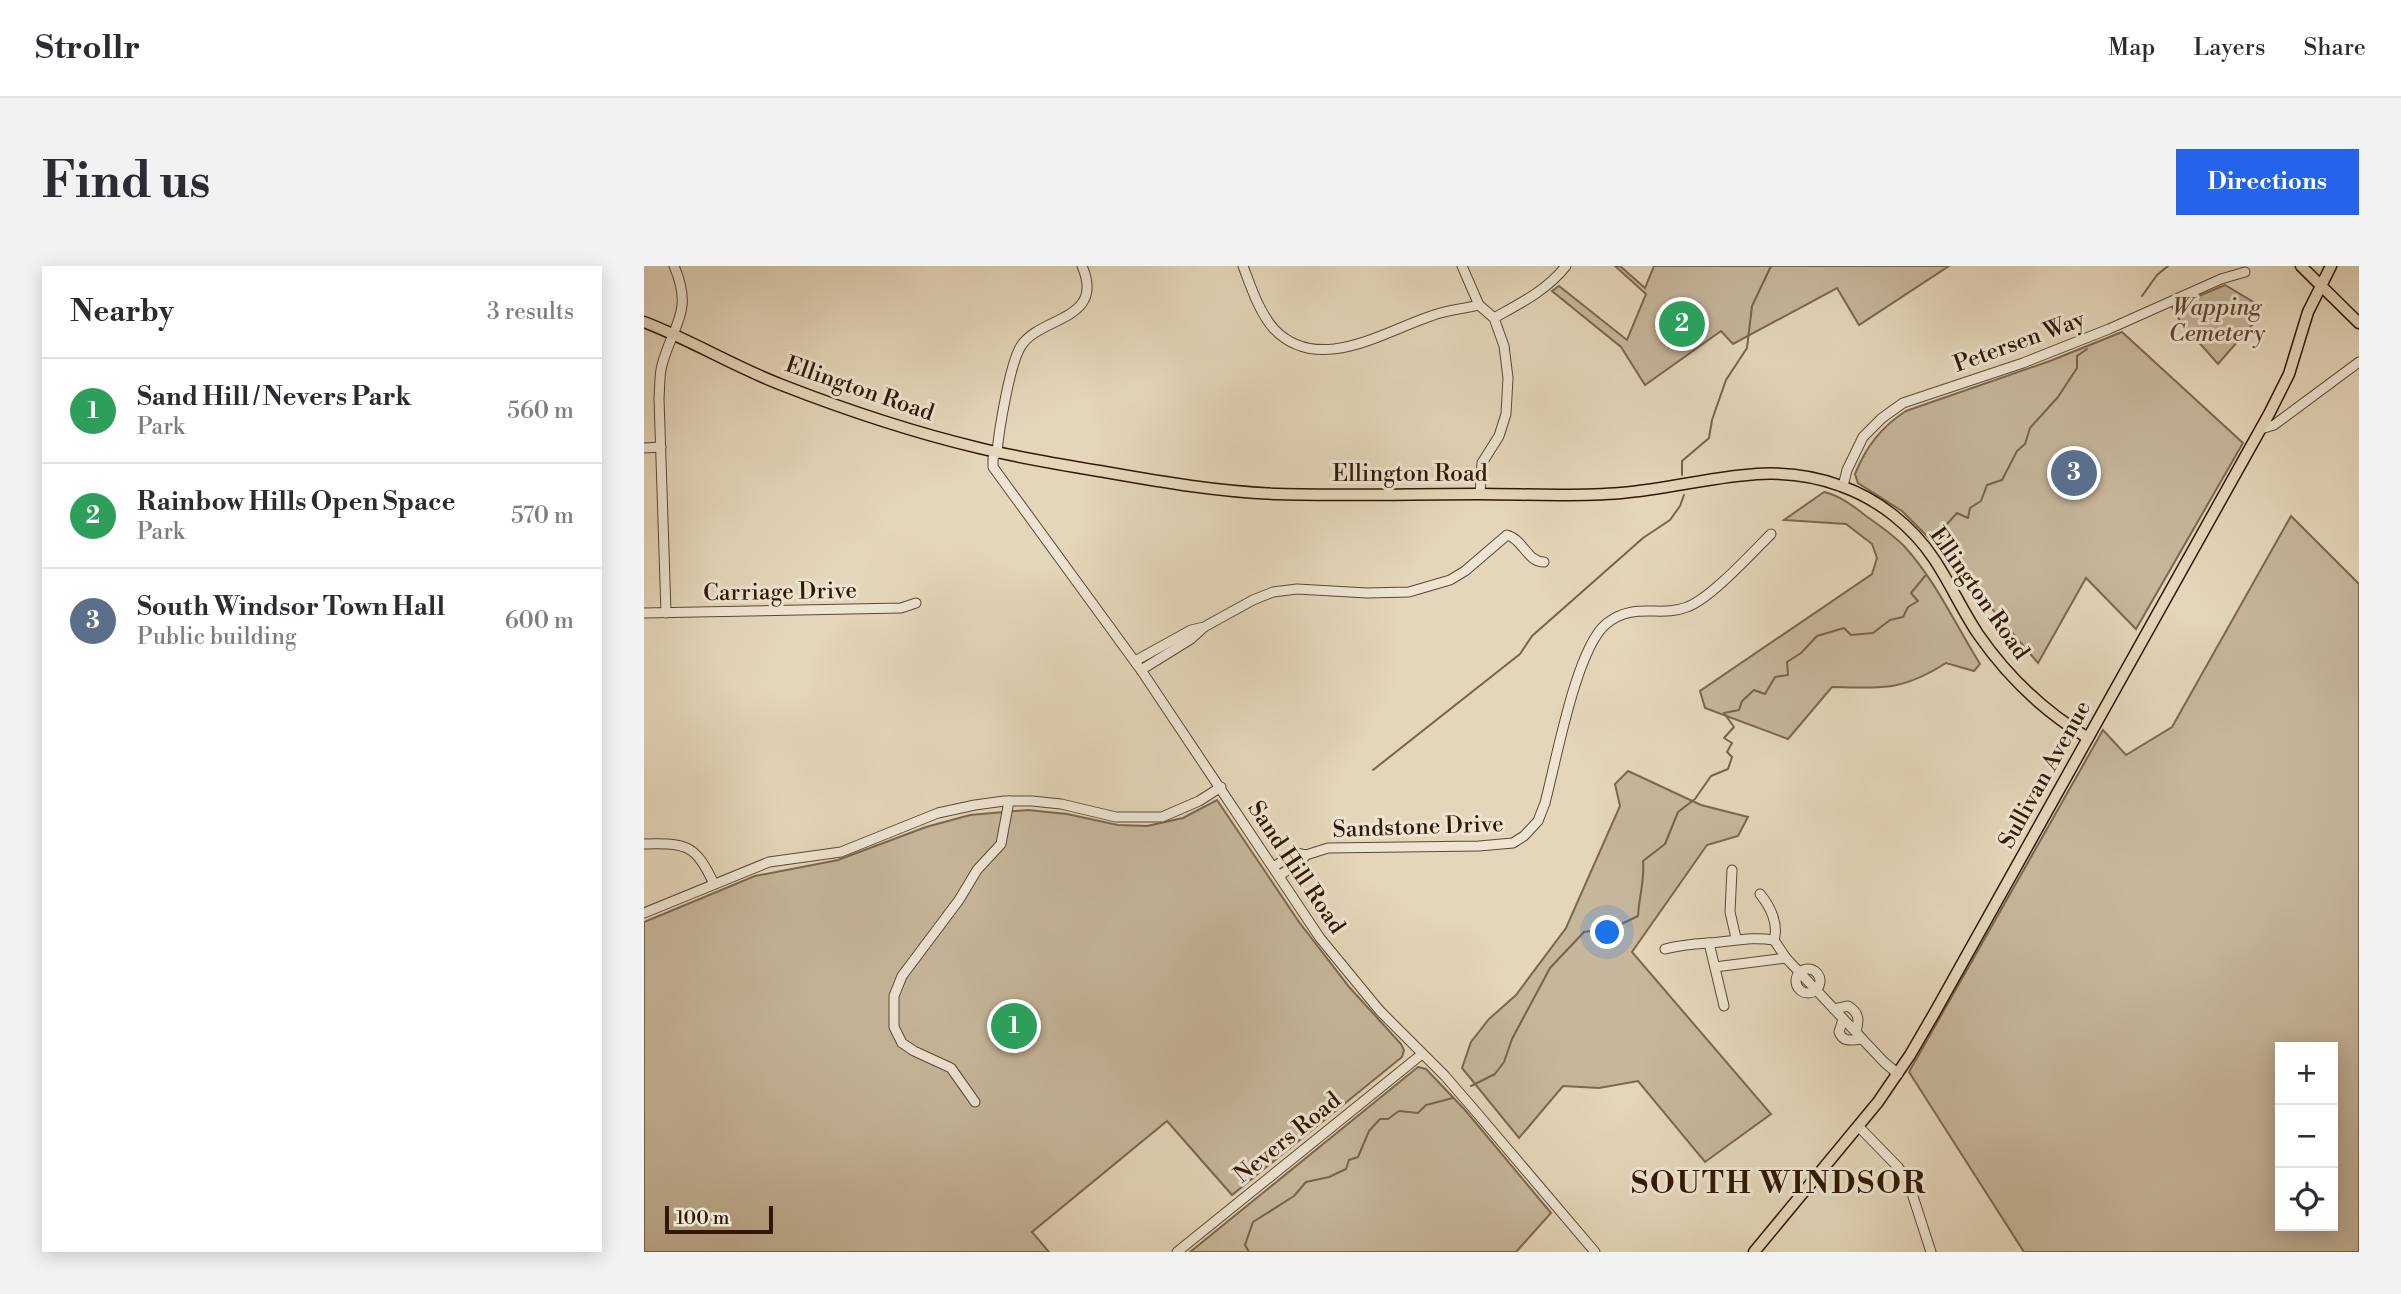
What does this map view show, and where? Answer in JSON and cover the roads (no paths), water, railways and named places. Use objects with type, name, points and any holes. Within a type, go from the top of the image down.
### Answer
[{"type":"main road","points":[[2301,266],[2359,323]]},
{"type":"main road","name":"Sullivan Avenue","points":[[1754,1252],[1859,1127],[1898,1074],[1936,1012],[2261,429],[2289,374],[2308,312],[2332,266]]},
{"type":"main road","name":"Ellington Road","points":[[644,322],[777,383],[908,429],[997,452],[1163,482],[1246,493],[1622,493],[1734,474],[1778,472],[1800,474],[1843,486],[1873,501],[1905,525],[1933,558],[1975,630],[2007,672],[2049,710],[2088,738]]},
{"type":"street","points":[[666,613],[659,398],[662,366],[682,315],[683,295],[674,266]]},
{"type":"street","name":"Sand Hill Road","points":[[1082,266],[1087,288],[1081,303],[1072,314],[1033,334],[1019,349],[997,452],[1001,460],[1000,476],[1135,661],[1320,938],[1350,978],[1477,1113],[1595,1252]]},
{"type":"street","points":[[1243,266],[1261,310],[1275,330],[1298,345],[1320,351],[1345,348],[1434,314],[1479,305]]},
{"type":"street","points":[[1462,266],[1479,305],[1494,318],[1504,346],[1508,378],[1506,414],[1499,436],[1482,463],[1480,494]]},
{"type":"street","points":[[1494,318],[1533,297],[1555,280],[1566,266]]},
{"type":"street","name":"Petersen Way","points":[[1843,486],[1847,470],[1863,437],[1882,418],[1903,403],[2023,363],[2221,279],[2245,272]]},
{"type":"street","points":[[2261,429],[2274,425],[2359,362]]},
{"type":"street","points":[[644,447],[661,447]]},
{"type":"street","name":"Sandstone Drive","points":[[1273,867],[1296,853],[1306,855],[1328,848],[1506,844],[1524,836],[1538,821],[1545,803],[1580,668],[1590,643],[1605,624],[1622,614],[1643,610],[1685,609],[1700,601],[1771,534]]},
{"type":"street","points":[[1141,670],[1191,639],[1204,627],[1273,592],[1409,592],[1450,580],[1465,571],[1507,535],[1514,538],[1532,559],[1544,562]]},
{"type":"street","name":"Carriage Drive","points":[[644,613],[901,608],[916,603]]},
{"type":"street","points":[[1135,661],[1191,630],[1204,627]]},
{"type":"street","points":[[644,913],[769,862],[841,852],[938,814],[975,805],[1009,801],[1060,804],[1116,817],[1162,817],[1199,801],[1221,787]]},
{"type":"street","points":[[975,1102],[951,1068],[902,1043],[894,1027],[894,996],[902,976],[959,900],[976,870],[1001,844],[1009,801]]},
{"type":"street","points":[[644,844],[687,846],[702,859],[714,884]]},
{"type":"street","name":"Sandstone Drive","points":[[1279,876],[1306,855]]},
{"type":"street","points":[[1732,870],[1730,912],[1736,938]]},
{"type":"street","points":[[1760,894],[1773,918],[1776,932],[1774,940],[1786,957],[1843,1019],[1840,1030],[1842,1037],[1847,1040],[1859,1036]]},
{"type":"street","points":[[1665,949],[1736,938],[1774,940]]},
{"type":"street","points":[[1709,943],[1724,1006]]},
{"type":"street","points":[[1715,967],[1786,957]]},
{"type":"street","points":[[1834,1009],[1848,1006],[1855,1011],[1859,1019],[1859,1036],[1898,1074]]},
{"type":"street","name":"Nevers Road","points":[[1177,1252],[1422,1054]]},
{"type":"street","points":[[1859,1127],[1908,1181],[1931,1252]]},
{"type":"waterway","points":[[1682,475],[1682,461],[1709,438],[1712,420],[1726,380],[1747,348],[1752,306],[1771,266]]},
{"type":"waterway","points":[[2142,296],[2157,275],[2168,266]]},
{"type":"waterway","points":[[1941,543],[1947,524],[1957,513],[1968,518],[1970,508],[1981,501],[1987,485],[2002,480],[2017,451],[2025,444],[2030,428],[2058,397],[2077,368],[2077,356],[2087,349]]},
{"type":"waterway","points":[[1373,770],[1520,654],[1532,636],[1643,538],[1670,520],[1684,495]]},
{"type":"waterway","points":[[1471,1086],[1495,1074],[1504,1062],[1512,1039],[1550,968],[1584,932],[1613,928],[1638,916],[1643,861],[1665,844],[1678,812],[1695,799],[1711,776],[1728,769],[1732,757],[1727,752],[1732,743],[1724,738],[1734,727],[1724,713],[1739,710],[1742,701],[1754,690],[1765,694],[1775,677],[1788,675],[1787,662],[1801,653],[1817,636],[1844,628],[1851,635],[1873,633],[1890,620],[1903,617],[1908,607],[1918,601],[1911,593],[1925,576]]},
{"type":"waterway","points":[[1249,1252],[1245,1245],[1253,1222],[1294,1196],[1306,1182],[1329,1177],[1346,1169],[1349,1160],[1358,1157],[1369,1131],[1380,1119],[1388,1119],[1399,1111],[1418,1113],[1426,1105],[1453,1098]]},
{"type":"place","name":"Rainbow Hills Open Space","points":[[1682,324]]},
{"type":"place","name":"South Windsor Town Hall","points":[[2074,473]]},
{"type":"place","name":"Sand Hill / Nevers Park","points":[[1014,1026]]},
{"type":"district","name":"SOUTH WINDSOR","points":[[1779,1183]]},
{"type":"park label","name":"Wapping Cemetery","points":[[2217,320]]}]
